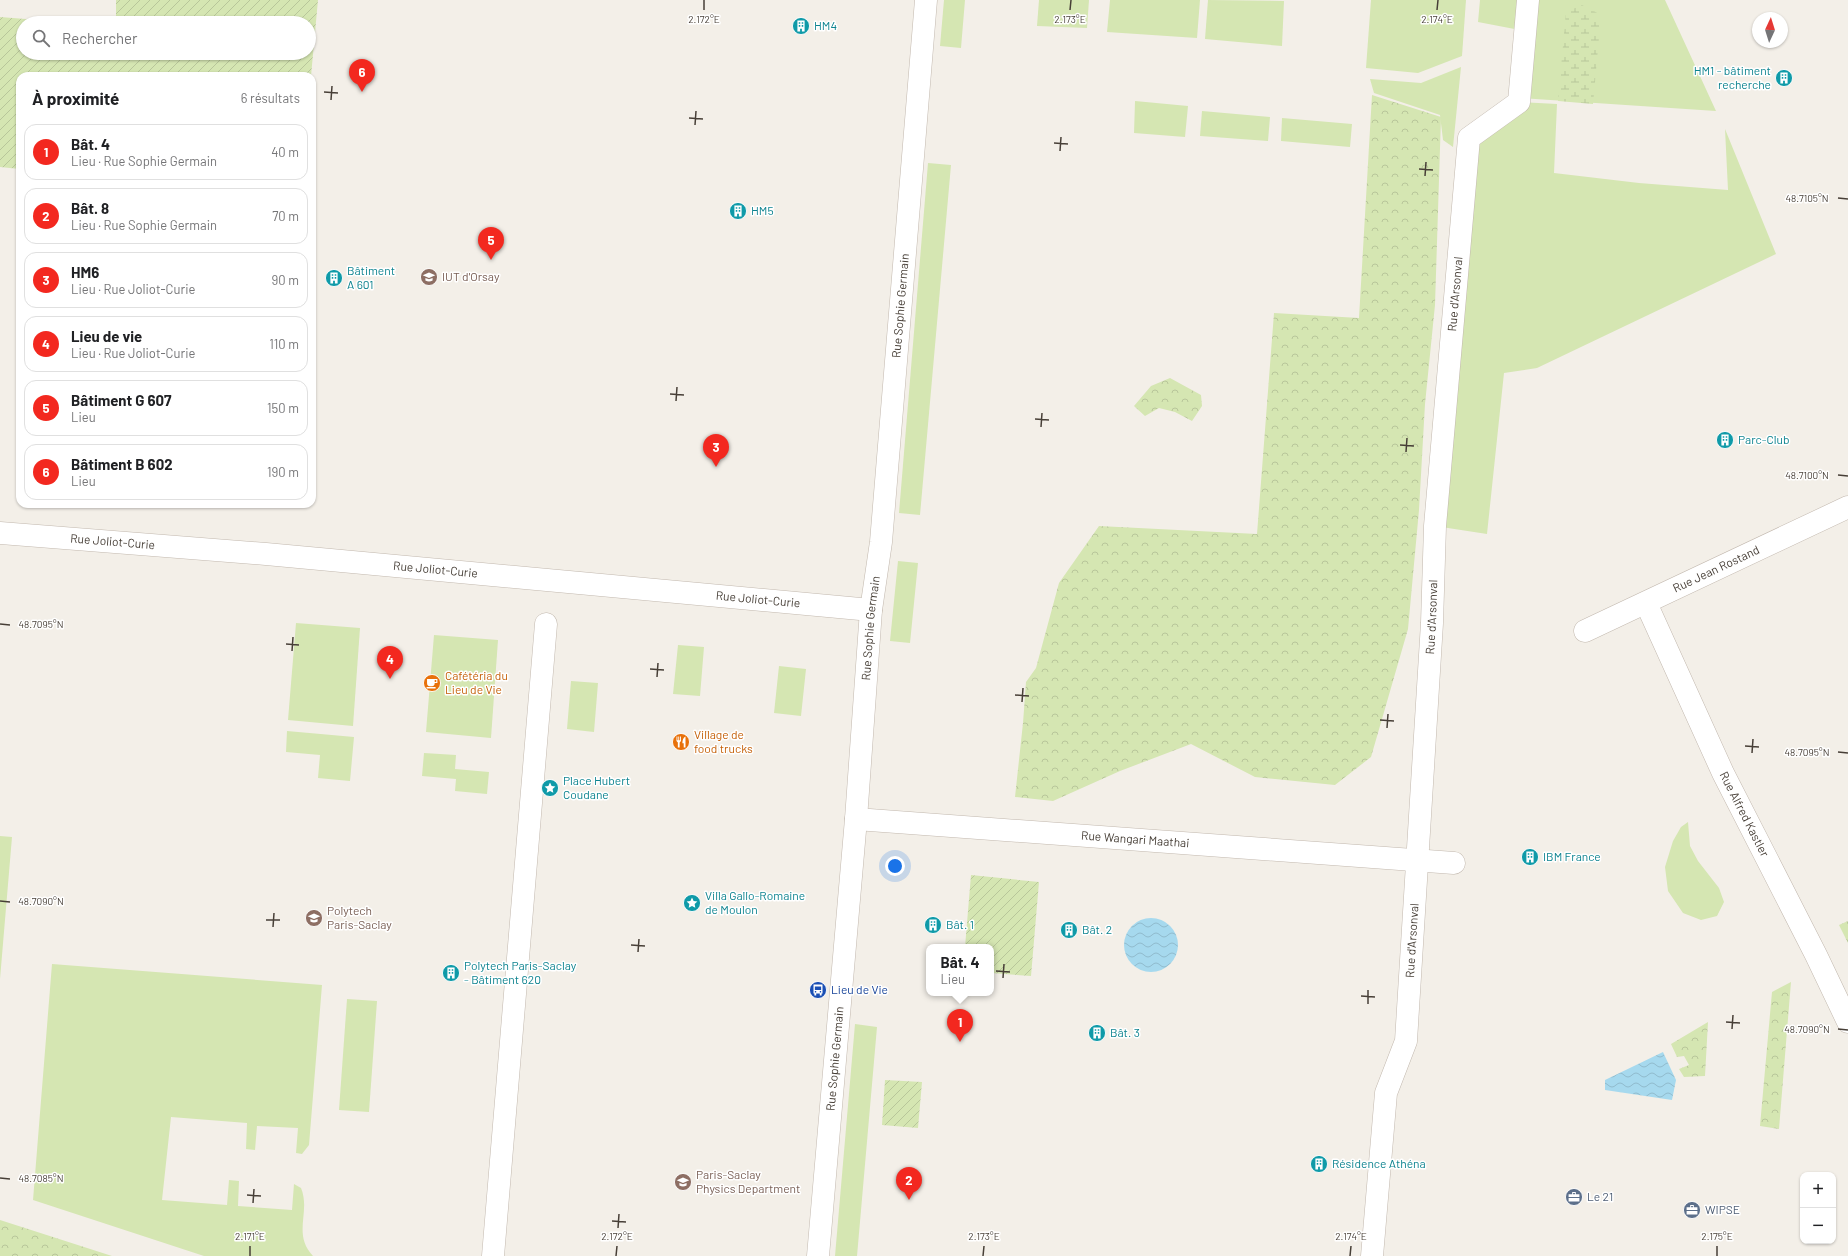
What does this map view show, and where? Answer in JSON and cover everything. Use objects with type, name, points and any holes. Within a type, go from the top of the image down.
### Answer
[{"type":"street","name":"Rue Sophie Germain","points":[[818,1256],[856,819],[871,610],[881,542],[926,0]]},
{"type":"street","name":"Rue d'Arsonval","points":[[1372,1256],[1386,1093],[1406,1041],[1432,622],[1435,526],[1469,138],[1519,102],[1528,0]]},
{"type":"street","name":"Rue Jean Rostand","points":[[1585,631],[1848,507]]},
{"type":"street","name":"Rue Joliot-Curie","points":[[0,533],[258,553],[871,610]]},
{"type":"street","name":"Rue Alfred Kastler","points":[[1646,603],[1722,772],[1816,955],[1848,1022]]},
{"type":"street","points":[[493,1256],[546,624]]},
{"type":"street","name":"Rue Wangari Maathai","points":[[856,819],[1454,864]]},
{"type":"green space","points":[[116,0],[318,0],[316,22],[316,16],[116,16]]},
{"type":"green space","points":[[944,0],[965,0],[961,48],[940,46]]},
{"type":"green space","points":[[1039,0],[1089,0],[1087,28],[1037,26]]},
{"type":"green space","points":[[1110,0],[1200,0],[1197,38],[1107,32]]},
{"type":"green space","points":[[1208,0],[1284,1],[1282,46],[1205,39]]},
{"type":"green space","points":[[1371,0],[1466,0],[1462,56],[1418,73],[1366,68]]},
{"type":"green space","points":[[1480,0],[1665,0],[1716,111],[1520,98],[1525,31],[1478,22]]},
{"type":"green space","points":[[1582,5],[1601,15],[1593,104],[1558,101],[1566,12]]},
{"type":"green space","points":[[0,17],[16,18],[16,60],[312,60],[311,72],[16,72],[16,169],[0,167]]},
{"type":"green space","points":[[1461,67],[1453,147],[1443,140],[1440,115],[1374,93],[1370,79],[1421,83]]},
{"type":"green space","points":[[1372,95],[1441,117],[1435,305],[1425,404],[1419,510],[1408,629],[1371,757],[1335,785],[1255,777],[1191,744],[1120,771],[1053,801],[1015,797],[1026,682],[1036,668],[1059,583],[1099,526],[1257,534],[1274,313],[1359,318]]},
{"type":"green space","points":[[1135,101],[1188,106],[1185,137],[1134,133]]},
{"type":"green space","points":[[1519,102],[1557,104],[1554,173],[1639,183],[1728,190],[1725,129],[1776,254],[1537,368],[1504,373],[1487,534],[1435,526],[1469,138]]},
{"type":"green space","points":[[1202,111],[1270,117],[1268,141],[1200,136]]},
{"type":"green space","points":[[1282,118],[1352,124],[1350,147],[1281,141]]},
{"type":"green space","points":[[928,163],[951,165],[920,515],[899,513]]},
{"type":"green space","points":[[1170,378],[1201,395],[1202,406],[1192,421],[1175,412],[1159,408],[1145,416],[1134,406],[1151,386]]},
{"type":"green space","points":[[898,561],[918,563],[910,643],[890,641]]},
{"type":"green space","points":[[296,623],[360,628],[353,726],[288,720]]},
{"type":"green space","points":[[434,635],[498,640],[491,738],[426,732]]},
{"type":"green space","points":[[678,645],[704,647],[700,696],[673,694]]},
{"type":"green space","points":[[779,666],[806,669],[801,716],[774,713]]},
{"type":"green space","points":[[571,681],[598,683],[594,732],[567,729]]},
{"type":"green space","points":[[287,731],[354,737],[350,781],[318,778],[320,755],[286,752]]},
{"type":"green space","points":[[424,753],[456,755],[455,769],[489,772],[487,794],[455,791],[456,779],[422,776]]},
{"type":"green space","points":[[1688,822],[1690,846],[1698,861],[1719,888],[1724,902],[1717,916],[1701,920],[1683,913],[1668,891],[1665,867],[1673,841],[1681,827]]},
{"type":"green space","points":[[0,836],[12,837],[0,979]]},
{"type":"green space","points":[[971,875],[1039,882],[1031,976],[994,973],[994,944],[965,944]]},
{"type":"green space","points":[[1848,921],[1848,943],[1839,925]]},
{"type":"green space","points":[[52,964],[322,985],[309,1145],[302,1154],[296,1153],[298,1128],[257,1126],[255,1150],[246,1149],[247,1123],[171,1117],[162,1200],[227,1205],[229,1180],[239,1181],[238,1206],[292,1210],[294,1184],[301,1188],[304,1197],[304,1239],[307,1248],[313,1256],[204,1256],[33,1200]]},
{"type":"green space","points":[[1791,982],[1779,1129],[1760,1126],[1772,992]]},
{"type":"green space","points":[[347,999],[377,1001],[369,1112],[339,1110]]},
{"type":"green space","points":[[1708,1022],[1705,1076],[1684,1077],[1679,1069],[1689,1065],[1684,1056],[1677,1057],[1671,1044]]},
{"type":"green space","points":[[855,1024],[877,1027],[857,1256],[835,1256]]},
{"type":"green space","points":[[885,1080],[922,1082],[918,1128],[882,1125]]},
{"type":"green space","points":[[0,1220],[112,1256],[0,1256]]},
{"type":"water","points":[[1146,918],[1156,918],[1166,922],[1174,930],[1178,940],[1178,950],[1174,960],[1166,968],[1156,972],[1146,972],[1136,968],[1128,960],[1124,950],[1124,940],[1128,930],[1136,922]]},
{"type":"water","points":[[1663,1052],[1676,1080],[1672,1100],[1605,1090],[1605,1080]]},
{"type":"place","name":"HM4","points":[[801,26]]},
{"type":"place","name":"HM1 - bâtiment recherche","points":[[1784,78]]},
{"type":"place","name":"Bâtiment B 602","points":[[362,92]]},
{"type":"place","name":"HM5","points":[[738,211]]},
{"type":"place","name":"Bâtiment G 607","points":[[491,260]]},
{"type":"place","name":"IUT d'Orsay","points":[[429,277]]},
{"type":"place","name":"Bâtiment A 601","points":[[334,278]]},
{"type":"place","name":"Parc-Club","points":[[1725,440]]},
{"type":"place","name":"HM6","points":[[716,467]]},
{"type":"place","name":"Lieu de vie","points":[[390,679]]},
{"type":"place","name":"Cafétéria du Lieu de Vie","points":[[432,683]]},
{"type":"place","name":"Village de food trucks","points":[[681,742]]},
{"type":"place","name":"Place Hubert Coudane","points":[[550,788]]},
{"type":"place","name":"IBM France","points":[[1530,857]]},
{"type":"place","name":"Villa Gallo-Romaine de Moulon","points":[[692,903]]},
{"type":"place","name":"Polytech Paris-Saclay","points":[[314,918]]},
{"type":"place","name":"Bât. 1","points":[[933,925]]},
{"type":"place","name":"Bât. 2","points":[[1069,930]]},
{"type":"place","name":"Polytech Paris-Saclay - Bâtiment 620","points":[[451,973]]},
{"type":"place","name":"Lieu de Vie","points":[[818,990]]},
{"type":"place","name":"Bât. 3","points":[[1097,1033]]},
{"type":"place","name":"Bât. 4","points":[[960,1042]]},
{"type":"place","name":"Résidence Athéna","points":[[1319,1164]]},
{"type":"place","name":"Paris-Saclay Physics Department","points":[[683,1182]]},
{"type":"place","name":"Le 21","points":[[1574,1197]]},
{"type":"place","name":"Bât. 8","points":[[909,1200]]},
{"type":"place","name":"WIPSE","points":[[1692,1210]]}]
